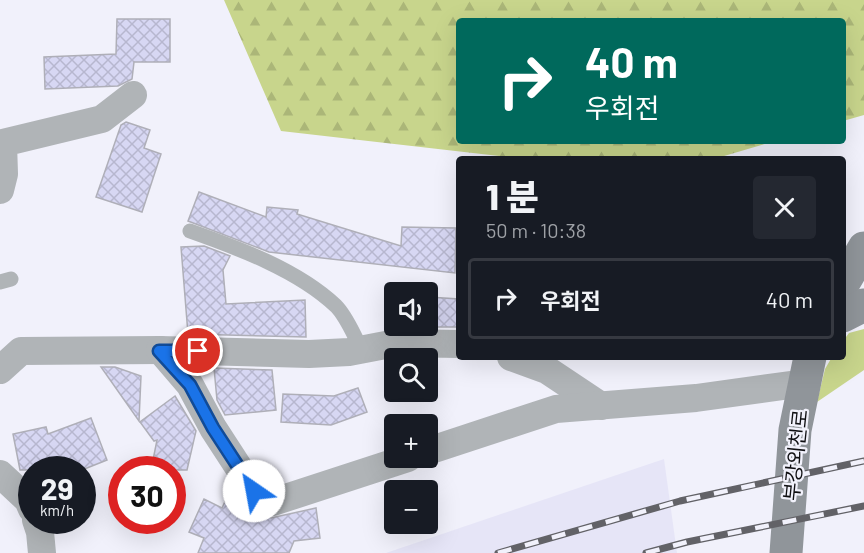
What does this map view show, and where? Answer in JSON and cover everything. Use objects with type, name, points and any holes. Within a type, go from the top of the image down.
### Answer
[{"type":"main road","points":[[846,279],[864,249]]},
{"type":"main road","points":[[846,314],[864,305]]},
{"type":"main road","name":"부강외천로","points":[[786,553],[795,430],[807,370]]},
{"type":"street","points":[[0,190],[4,174],[3,143],[102,119],[133,95]]},
{"type":"street","points":[[0,370],[11,351],[309,354],[362,350],[396,343],[456,344]]},
{"type":"street","points":[[159,351],[190,385],[213,428],[254,491],[273,502],[384,466]]},
{"type":"street","points":[[519,360],[547,370],[601,406]]},
{"type":"street","points":[[438,448],[556,409],[696,398],[807,370]]},
{"type":"street","points":[[0,474],[18,491]]},
{"type":"street","points":[[40,534],[42,553]]},
{"type":"lane","points":[[190,231],[244,251],[295,276],[338,307],[362,350]]},
{"type":"shaded area","points":[[664,459],[677,553],[386,553]]},
{"type":"green space","points":[[224,0],[864,0],[864,115],[846,120],[846,18],[456,18],[456,144],[765,144],[724,156],[499,156],[281,131]]},
{"type":"green space","points":[[864,329],[864,370],[817,402],[825,369],[830,360],[846,360],[846,337],[849,333]]},
{"type":"building","points":[[117,19],[170,19],[170,62],[134,62],[132,79],[118,86],[45,89],[44,57],[116,54]]},
{"type":"building","points":[[126,122],[150,130],[144,148],[161,154],[142,212],[96,197],[121,125]]},
{"type":"building","points":[[199,192],[266,217],[267,207],[298,210],[297,214],[401,246],[402,227],[456,228],[455,273],[269,252],[188,221]]},
{"type":"building","points":[[204,246],[230,256],[223,270],[226,304],[305,300],[306,337],[188,334],[181,247]]},
{"type":"building","points":[[438,298],[456,299],[456,327],[438,327]]},
{"type":"building","points":[[101,367],[115,367],[141,376],[139,421]]},
{"type":"building","points":[[214,368],[272,370],[276,410],[225,415],[217,400]]},
{"type":"building","points":[[358,388],[367,412],[331,425],[281,422],[283,394],[334,396]]},
{"type":"building","points":[[175,396],[196,431],[187,470],[186,456],[154,456],[157,440],[154,441],[140,422]]},
{"type":"building","points":[[91,418],[107,460],[96,464],[96,456],[18,456],[18,460],[13,434],[46,427],[48,434]]},
{"type":"building","points":[[228,495],[271,518],[316,508],[320,538],[294,541],[289,553],[198,553],[204,538],[189,532],[204,499],[222,508]]},
{"type":"railway","points":[[498,553],[680,501],[864,461]]},
{"type":"railway","points":[[646,553],[687,542],[864,506]]},
{"type":"route","points":[[198,351],[159,351],[190,385],[213,428],[254,491]]}]
